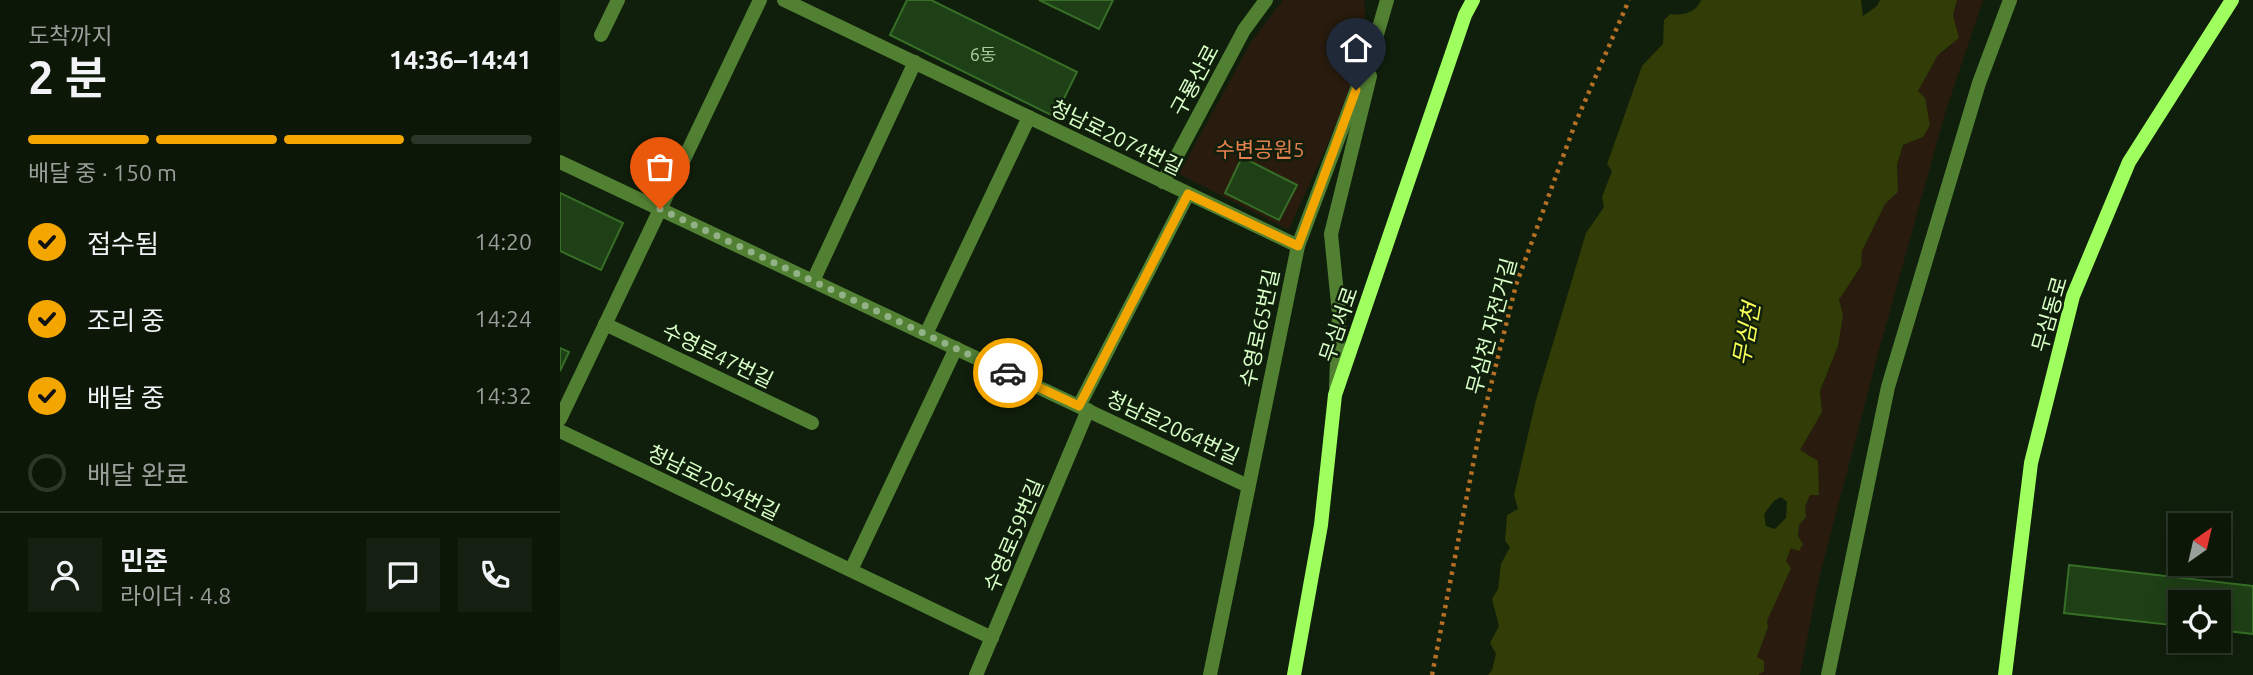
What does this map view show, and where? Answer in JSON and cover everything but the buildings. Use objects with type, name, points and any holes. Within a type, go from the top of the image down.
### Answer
[{"type":"street","points":[[601,35],[618,0]]},
{"type":"street","points":[[560,419],[760,0]]},
{"type":"street","name":"청남로2074번길","points":[[784,0],[1298,246]]},
{"type":"street","name":"구룡산로","points":[[1164,182],[1244,30],[1266,0]]},
{"type":"street","points":[[1335,396],[1339,314],[1331,234],[1388,0]]},
{"type":"street","name":"수영로65번길","points":[[1210,675],[1298,246],[1388,0]]},
{"type":"street","name":"무심서로","points":[[1294,675],[1321,525],[1335,396],[1465,15],[1474,0]]},
{"type":"street","points":[[1828,675],[1888,387],[1979,82],[2010,0]]},
{"type":"street","name":"무심동로","points":[[2005,675],[2031,463],[2073,296],[2129,162],[2232,0]]},
{"type":"street","points":[[813,281],[915,62]]},
{"type":"street","name":"청남로2074번길","points":[[926,334],[1028,117]]},
{"type":"street","name":"청남로2064번길","points":[[560,162],[1248,486]]},
{"type":"street","name":"청남로2074번길","points":[[1124,319],[1188,194]]},
{"type":"street","name":"청남로2064번길","points":[[1084,408],[1124,319]]},
{"type":"street","name":"수영로47번길","points":[[605,324],[812,423]]},
{"type":"street","points":[[851,570],[956,348]]},
{"type":"street","name":"수영로59번길","points":[[976,675],[1084,408]]},
{"type":"street","name":"청남로2054번길","points":[[560,431],[992,638]]},
{"type":"path","name":"무심천 자전거길","points":[[1432,675],[1480,429],[1516,285],[1575,124],[1629,0]]},
{"type":"green space","name":"수변공원5","points":[[1283,0],[1364,0],[1365,25],[1351,84],[1289,230],[1179,174],[1251,42]]},
{"type":"green space","points":[[1957,0],[1983,0],[1946,110],[1882,339],[1819,578],[1800,675],[1758,675],[1764,671],[1757,657],[1768,627],[1767,621],[1790,568],[1786,561],[1791,548],[1802,544],[1798,536],[1799,525],[1806,517],[1805,507],[1810,495],[1819,495],[1800,450],[1822,412],[1820,392],[1838,346],[1839,300],[1861,266],[1862,251],[1885,204],[1898,192],[1897,165],[1903,145],[1923,137],[1918,91],[1938,55],[1951,46]]},
{"type":"water","name":"무심천","points":[[1701,0],[1861,0],[1863,16],[1877,6],[1880,0],[1957,0],[1953,15],[1959,38],[1938,55],[1918,91],[1925,98],[1930,125],[1923,137],[1903,145],[1897,165],[1898,192],[1885,204],[1862,251],[1861,266],[1839,300],[1843,315],[1838,346],[1820,391],[1822,412],[1800,450],[1818,461],[1819,495],[1810,495],[1805,507],[1806,517],[1799,525],[1798,536],[1803,544],[1799,551],[1791,548],[1786,561],[1791,568],[1767,621],[1768,627],[1757,657],[1764,661],[1764,671],[1758,675],[1488,675],[1496,654],[1490,643],[1499,626],[1492,599],[1498,589],[1501,564],[1510,547],[1505,541],[1507,515],[1518,509],[1514,495],[1536,400],[1586,233],[1604,207],[1602,197],[1612,171],[1607,164],[1642,66],[1663,44],[1664,20],[1670,14],[1688,13]],"holes":[[[1781,497],[1787,502],[1786,518],[1775,529],[1766,526],[1764,514],[1774,501]]]},
{"type":"way so far","points":[[660,209],[1008,373]]},
{"type":"route","points":[[1008,373],[1079,406],[1188,194],[1298,246],[1356,90]]}]
